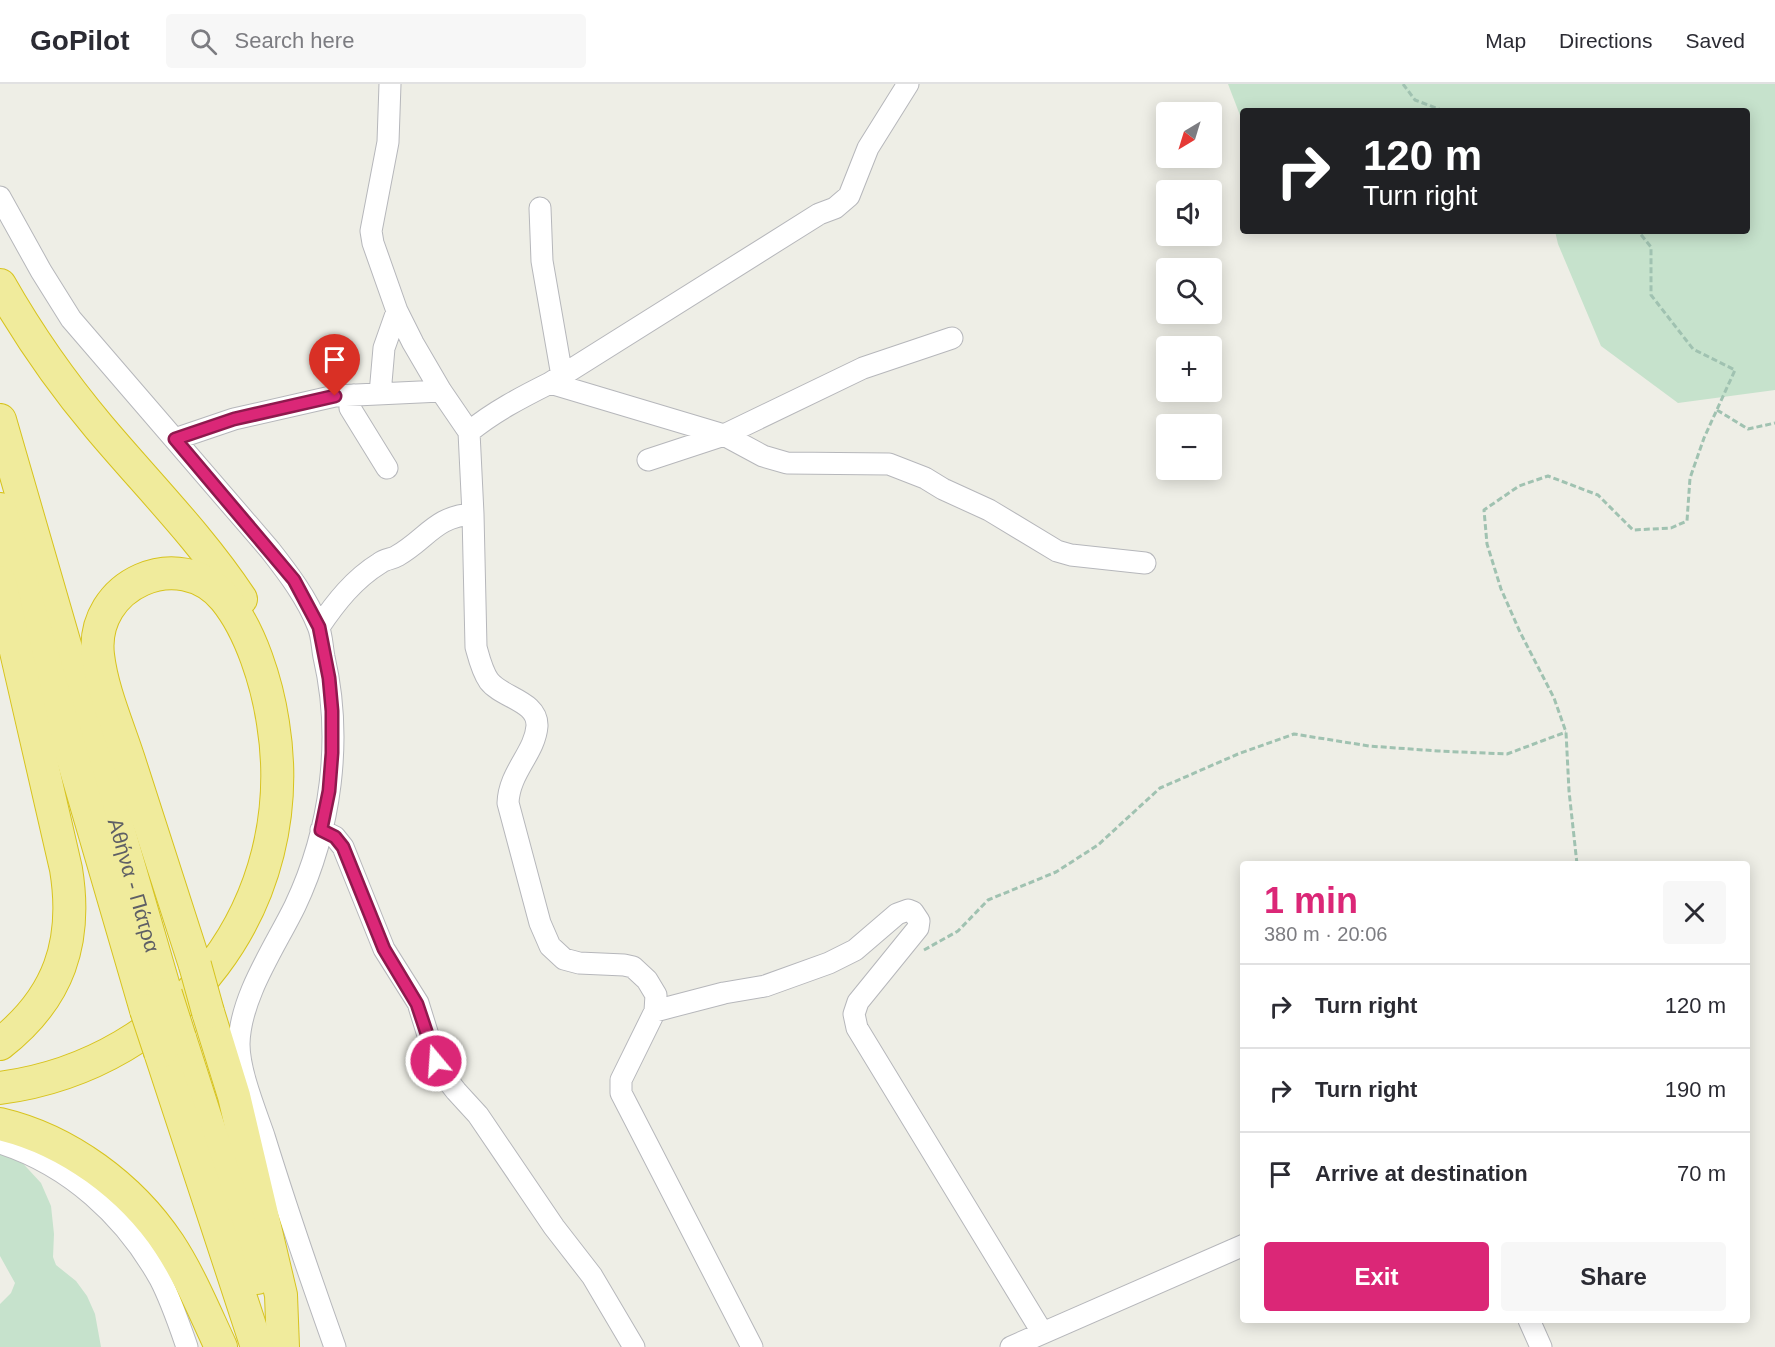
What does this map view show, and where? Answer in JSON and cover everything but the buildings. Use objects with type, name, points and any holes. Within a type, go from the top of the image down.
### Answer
[{"type":"highway","points":[[0,285],[26,330],[60,380],[200,543],[244,603],[267,653],[281,697],[288,733],[290,789],[285,839],[265,907],[237,958],[199,1003],[145,1050],[100,1074],[52,1091],[0,1101]]},
{"type":"highway","name":"Αθήνα - Πάτρα","points":[[0,420],[156,1002]]},
{"type":"highway","name":"Αθήνα - Πάτρα","points":[[0,509],[170,1045],[257,1347]]},
{"type":"highway","points":[[0,1088],[52,1077],[82,1067],[139,1036],[158,1022],[194,988],[224,954],[245,917],[262,878],[273,836],[278,789],[275,736],[265,684],[246,635],[224,598],[211,586],[197,579],[180,574],[163,574],[147,577],[132,584],[108,607],[101,622],[98,655],[112,707],[195,965],[208,1012],[234,1096],[281,1294],[281,1347]]},
{"type":"highway","points":[[0,582],[66,869],[71,913],[69,935],[56,977],[32,1015],[0,1044]]},
{"type":"highway","name":"Αθήνα - Πάτρα","points":[[170,1045],[281,1347]]},
{"type":"highway","points":[[0,1124],[41,1138],[71,1153],[99,1171],[125,1193],[148,1217],[168,1244],[185,1273],[221,1347]]},
{"type":"street","points":[[390,84],[388,142],[371,231],[373,243],[397,311],[413,343],[441,391],[469,432],[476,646],[488,680],[500,692],[529,707],[537,716],[537,728],[508,791],[508,803],[540,923],[550,946],[564,959],[579,963],[624,964],[633,967],[640,971],[656,995],[655,1011],[643,1040],[621,1080],[621,1093],[752,1347]]},
{"type":"street","points":[[469,432],[819,214],[835,208],[849,196],[868,148],[908,84]]},
{"type":"street","points":[[0,197],[41,272],[71,319],[294,580],[319,627],[329,678],[332,711],[329,791],[313,859],[300,896],[251,993],[239,1044],[245,1078],[335,1347]]},
{"type":"street","points":[[540,208],[542,261],[556,379]]},
{"type":"street","points":[[380,394],[384,348],[397,311]]},
{"type":"street","points":[[648,460],[724,435],[863,369],[952,338]]},
{"type":"street","points":[[556,379],[724,435],[763,456],[787,463],[889,464],[925,478],[989,510],[1058,552],[1145,563]]},
{"type":"street","points":[[175,439],[234,419],[335,396],[441,391]]},
{"type":"street","points":[[354,395],[350,408],[387,468]]},
{"type":"street","points":[[319,627],[348,588],[382,561],[396,557],[434,526],[456,515],[473,514]]},
{"type":"street","points":[[321,830],[335,837],[343,847],[384,949],[417,1004],[442,1073],[478,1115],[554,1227],[592,1276],[634,1347]]},
{"type":"street","points":[[655,1011],[724,993],[765,986],[829,963],[855,950],[897,914],[908,910],[913,912],[920,921],[918,928],[858,1002],[855,1014],[857,1028],[1042,1332]]},
{"type":"street","points":[[0,1143],[32,1154],[62,1171],[104,1204],[136,1244],[159,1278],[187,1347]]},
{"type":"street","points":[[1011,1347],[1240,1247]]},
{"type":"street","points":[[1530,1323],[1541,1347]]},
{"type":"path","points":[[1403,84],[1415,100],[1436,108]]},
{"type":"path","points":[[1577,861],[1569,791],[1566,732],[1554,698],[1520,632],[1502,589],[1488,544],[1484,510],[1519,486],[1548,476],[1598,495],[1633,530],[1671,528],[1687,521],[1690,478],[1735,370],[1694,349],[1651,295],[1652,247],[1641,234]]},
{"type":"path","points":[[1717,410],[1748,429],[1775,423]]},
{"type":"path","points":[[918,953],[958,931],[988,900],[1056,872],[1098,845],[1160,788],[1238,754],[1294,734],[1369,746],[1507,754],[1566,732]]},
{"type":"green space","points":[[1228,84],[1775,84],[1775,390],[1678,403],[1601,346],[1556,234],[1750,234],[1750,108],[1240,108],[1240,115]]},
{"type":"green space","points":[[0,1151],[17,1157],[41,1183],[51,1206],[54,1234],[53,1257],[56,1265],[76,1281],[87,1296],[95,1314],[101,1347],[0,1347],[0,1304],[11,1293],[15,1283],[0,1256]]},
{"type":"route","points":[[335,396],[234,419],[175,439],[239,512],[294,580],[319,627],[329,678],[332,711],[329,791],[321,830],[335,837],[343,847],[384,949],[413,994],[436,1061]]}]
